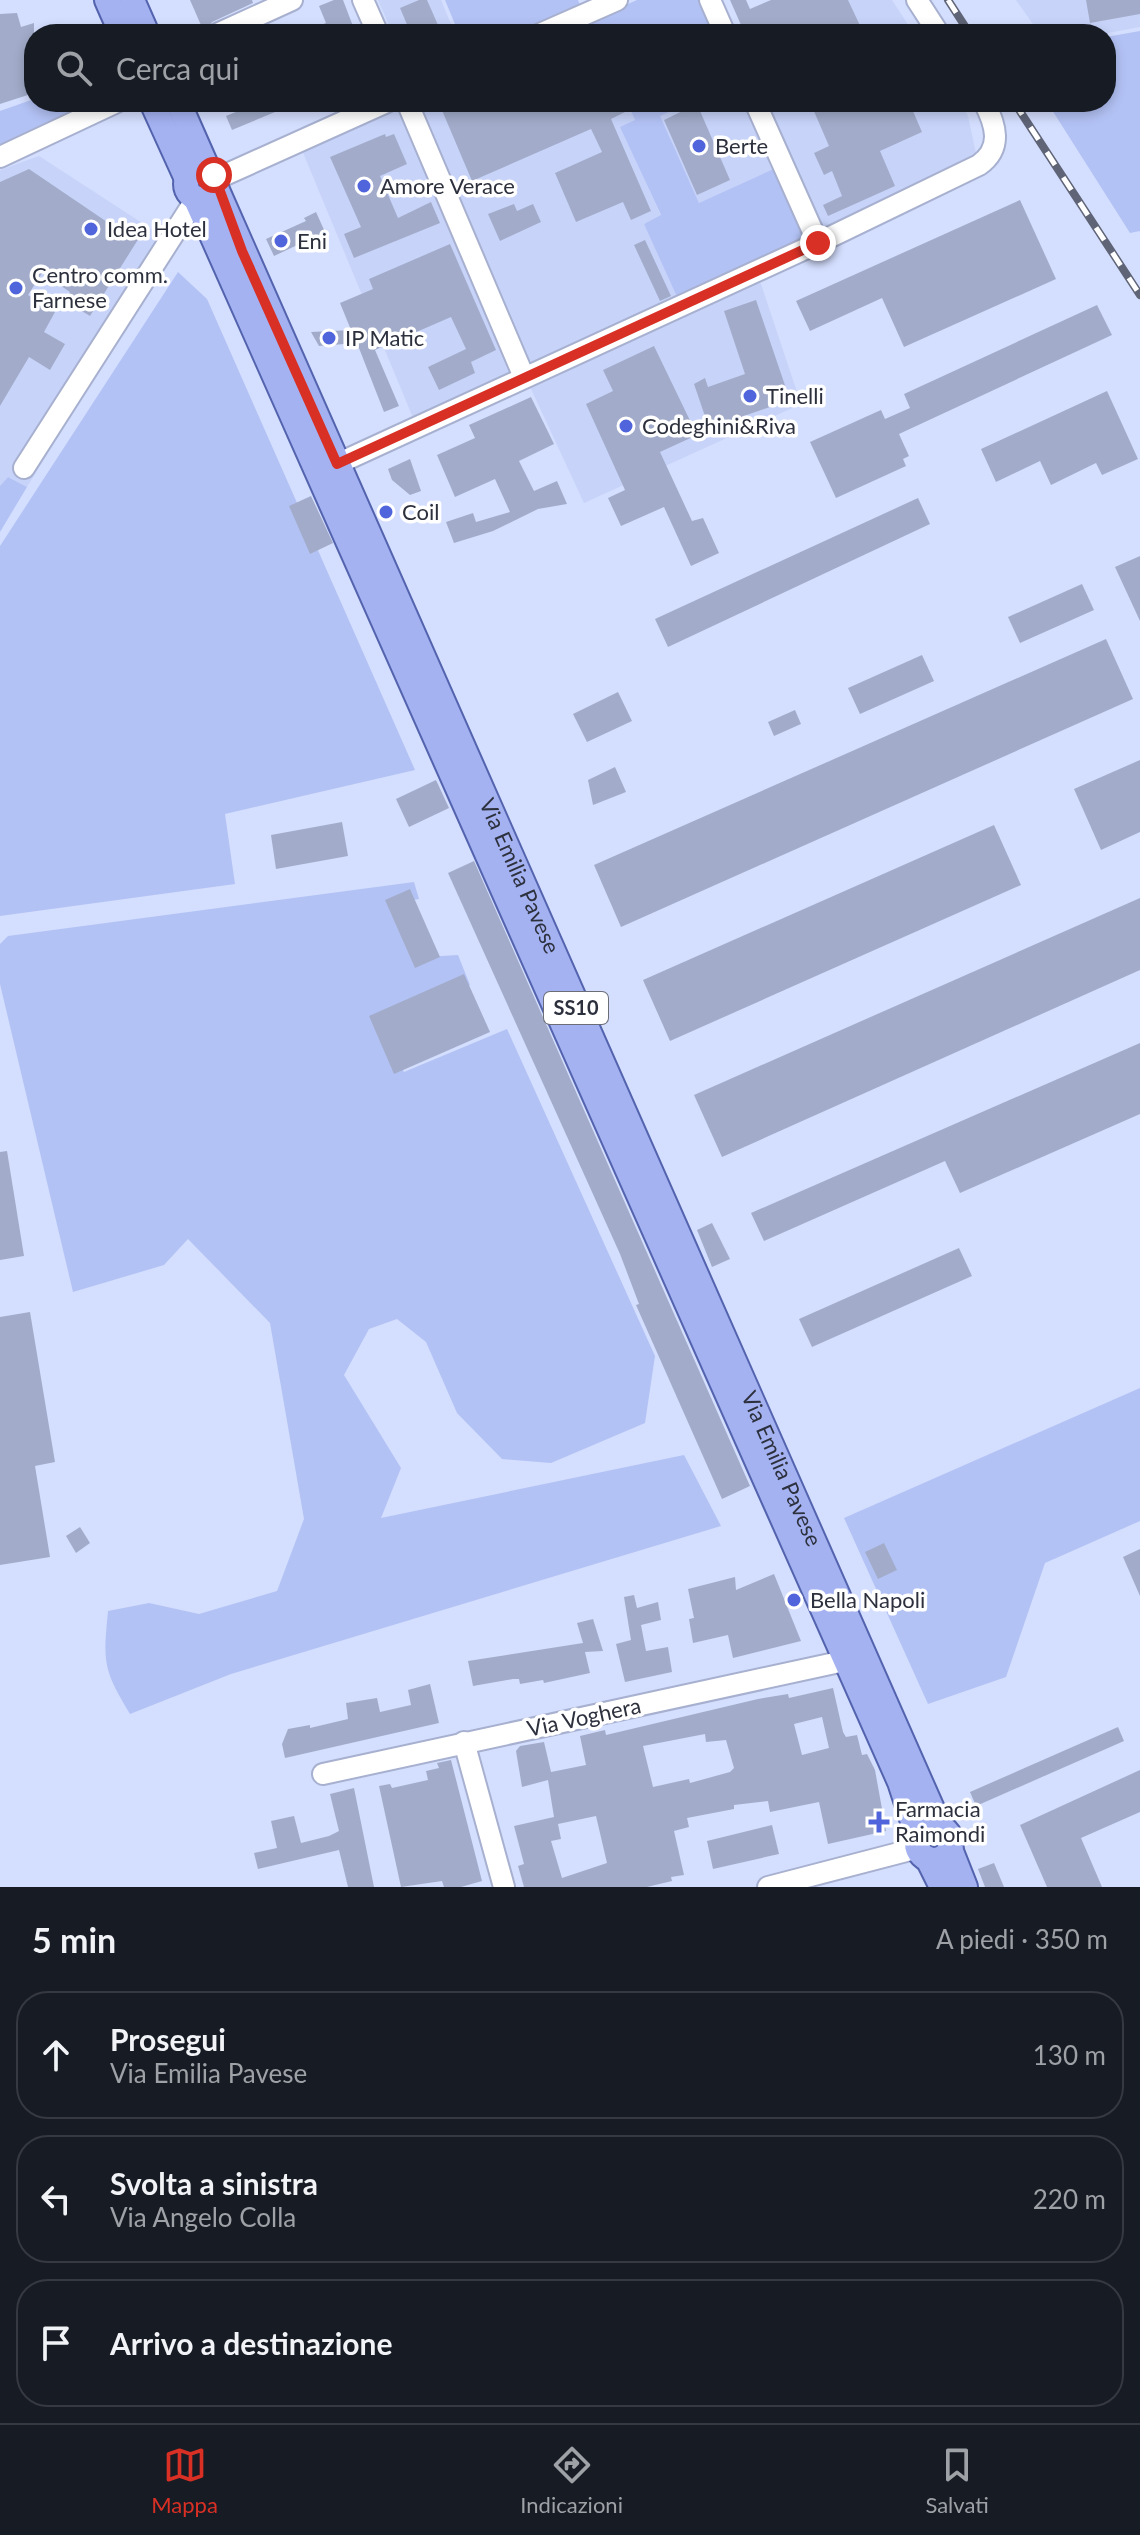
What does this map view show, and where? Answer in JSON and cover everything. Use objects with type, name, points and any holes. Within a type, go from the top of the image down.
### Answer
[{"type":"main road","points":[[107,0],[118,24]]},
{"type":"main road","points":[[132,0],[143,24]]},
{"type":"main road","name":"Via Emilia Pavese","points":[[159,112],[205,183],[337,464],[931,1844],[942,1887]]},
{"type":"main road","name":"Via Emilia Pavese","points":[[181,112],[205,183],[844,1661],[931,1844],[965,1887]]},
{"type":"street","points":[[239,24],[292,0]]},
{"type":"street","points":[[363,0],[374,24]]},
{"type":"street","points":[[563,24],[617,0]]},
{"type":"street","points":[[710,0],[721,24]]},
{"type":"street","points":[[917,0],[933,24]]},
{"type":"street","points":[[0,157],[96,112]]},
{"type":"street","points":[[24,468],[205,183],[365,112]]},
{"type":"street","points":[[411,112],[524,377]]},
{"type":"street","points":[[759,112],[818,243]]},
{"type":"street","points":[[337,464],[818,243],[988,159],[996,142],[988,112]]},
{"type":"street","name":"Via Voghera","points":[[323,1774],[844,1661]]},
{"type":"street","points":[[464,1742],[504,1887]]},
{"type":"street","points":[[768,1887],[797,1884],[931,1844]]},
{"type":"shaded area","points":[[378,0],[441,0],[451,24],[389,24]]},
{"type":"shaded area","points":[[445,0],[578,0],[580,5],[537,24],[455,24]]},
{"type":"shaded area","points":[[637,0],[700,0],[711,24],[591,24],[590,21]]},
{"type":"shaded area","points":[[844,0],[892,0],[908,24],[791,24]]},
{"type":"shaded area","points":[[1016,0],[1140,0],[1140,27],[1116,31],[1116,24],[1033,24]]},
{"type":"shaded area","points":[[1140,31],[1140,231],[1130,233],[1053,112],[1116,112],[1116,35]]},
{"type":"shaded area","points":[[24,103],[24,112],[69,112],[0,144],[0,111]]},
{"type":"shaded area","points":[[373,112],[631,112],[635,120],[621,128],[661,216],[644,224],[755,266],[801,404],[584,503],[525,376],[416,425],[299,143]]},
{"type":"shaded area","points":[[631,112],[669,112],[660,116],[699,203],[776,168],[809,241],[679,301],[644,224],[661,215],[620,127],[635,120]]},
{"type":"shaded area","points":[[668,112],[965,112],[977,158],[809,241],[699,203],[659,116]]},
{"type":"shaded area","points":[[39,156],[176,245],[27,487],[8,477],[0,486],[0,170]]},
{"type":"shaded area","points":[[178,272],[207,299],[415,770],[225,814],[235,884],[0,916],[0,546]]},
{"type":"shaded area","points":[[8,477],[27,487],[0,532],[0,486]]},
{"type":"shaded area","points":[[414,882],[419,899],[394,903],[425,957],[458,955],[470,985],[381,1029],[404,1072],[507,1029],[655,1356],[645,1423],[551,1463],[502,1459],[457,1413],[426,1342],[397,1319],[369,1329],[344,1375],[401,1468],[381,1518],[684,1455],[721,1526],[231,1674],[130,1714],[114,1686],[107,1665],[108,1611],[149,1603],[199,1614],[277,1591],[304,1519],[270,1323],[188,1239],[164,1265],[73,1292],[0,984],[0,944],[8,936]]},
{"type":"shaded area","points":[[1140,1388],[1140,1521],[1045,1563],[1006,1677],[928,1704],[844,1518]]},
{"type":"building","points":[[190,0],[252,0],[253,3],[210,24],[200,24]]},
{"type":"building","points":[[343,0],[352,24],[324,24],[326,23],[319,6]]},
{"type":"building","points":[[427,0],[438,24],[407,24],[400,8]]},
{"type":"building","points":[[730,0],[746,0],[750,9],[771,0],[848,0],[859,24],[741,24]]},
{"type":"building","points":[[1086,0],[1140,0],[1140,14],[1090,23]]},
{"type":"building","points":[[17,13],[21,27],[24,26],[24,96],[0,104],[0,14]]},
{"type":"building","points":[[236,112],[275,112],[232,130],[226,116]]},
{"type":"building","points":[[443,112],[625,112],[611,119],[651,211],[631,220],[623,202],[576,222],[555,173],[602,152],[591,129],[472,181]]},
{"type":"building","name":"Berte","points":[[680,112],[700,112],[730,180],[697,195],[664,120]]},
{"type":"building","points":[[814,112],[913,112],[922,132],[880,151],[895,186],[828,216],[823,205],[842,196],[832,171],[824,175],[814,153],[829,146]]},
{"type":"building","points":[[385,134],[386,137],[394,134],[407,164],[380,176],[398,218],[431,202],[440,223],[354,258],[344,234],[361,227],[330,157]]},
{"type":"building","name":"Centro comm. Farnese","points":[[29,169],[113,226],[115,223],[139,238],[90,316],[65,301],[70,292],[42,273],[28,295],[55,312],[44,332],[65,344],[50,370],[29,357],[0,406],[0,182]]},
{"type":"building","points":[[1020,200],[1056,279],[904,347],[882,298],[810,331],[796,301]]},
{"type":"building","points":[[514,204],[517,211],[533,204],[541,222],[500,241],[488,214]]},
{"type":"building","points":[[316,212],[325,232],[274,256],[266,239],[306,221],[304,218]]},
{"type":"building","points":[[645,240],[671,296],[660,301],[634,245]]},
{"type":"building","points":[[450,244],[496,350],[471,362],[475,373],[439,390],[428,367],[466,349],[451,317],[375,350],[399,406],[384,412],[357,343],[319,346],[311,332],[351,330],[340,303],[373,289],[369,279]]},
{"type":"building","points":[[756,300],[790,400],[709,428],[694,384],[705,378],[708,387],[745,374],[724,311]]},
{"type":"building","points":[[1097,305],[1112,335],[899,434],[909,456],[903,459],[906,466],[836,498],[810,442],[881,410],[885,419],[910,408],[904,394]]},
{"type":"building","points":[[654,346],[697,435],[660,452],[692,521],[703,518],[719,553],[691,566],[664,507],[621,526],[608,498],[625,490],[586,404],[613,391],[603,370]]},
{"type":"building","points":[[1107,391],[1138,459],[1102,475],[1096,463],[1051,485],[1040,461],[996,482],[981,449]]},
{"type":"building","points":[[531,397],[554,444],[519,461],[534,491],[557,481],[567,504],[538,509],[493,531],[454,543],[446,522],[473,513],[476,522],[510,512],[495,479],[455,497],[437,455],[475,438],[469,425]]},
{"type":"building","points":[[410,459],[421,491],[410,495],[392,480],[388,469]]},
{"type":"building","points":[[311,496],[333,543],[310,554],[289,506]]},
{"type":"building","points":[[918,498],[930,524],[668,647],[655,619]]},
{"type":"building","points":[[1140,556],[1140,621],[1115,567]]},
{"type":"building","points":[[1082,584],[1094,610],[1020,643],[1008,617]]},
{"type":"building","points":[[1106,639],[1133,699],[621,927],[594,865]]},
{"type":"building","points":[[922,655],[934,681],[860,714],[848,688]]},
{"type":"building","points":[[618,692],[632,721],[587,742],[573,714]]},
{"type":"building","points":[[795,710],[801,724],[774,736],[768,722]]},
{"type":"building","points":[[1140,760],[1140,832],[1101,850],[1074,789]]},
{"type":"building","points":[[615,767],[626,792],[593,805],[588,780]]},
{"type":"building","points":[[436,780],[449,808],[409,827],[396,799]]},
{"type":"building","points":[[342,822],[348,856],[276,869],[271,835]]},
{"type":"building","points":[[994,825],[1021,885],[670,1041],[643,980]]},
{"type":"building","points":[[474,861],[750,1486],[722,1499],[636,1305],[639,1304],[620,1254],[448,873]]},
{"type":"building","points":[[410,889],[440,957],[415,968],[385,900]]},
{"type":"building","points":[[1140,898],[1140,970],[722,1157],[694,1095]]},
{"type":"building","points":[[464,974],[490,1032],[394,1074],[369,1016]]},
{"type":"building","points":[[1140,1043],[1140,1114],[960,1193],[945,1161],[764,1241],[751,1213]]},
{"type":"building","points":[[7,1151],[24,1256],[0,1260],[0,1152]]},
{"type":"building","points":[[712,1223],[730,1259],[712,1267],[697,1230]]},
{"type":"building","points":[[959,1248],[972,1276],[812,1347],[799,1319]]},
{"type":"building","points":[[30,1312],[55,1462],[35,1466],[50,1557],[0,1565],[0,1317]]},
{"type":"building","points":[[80,1527],[90,1543],[76,1553],[66,1536]]},
{"type":"building","points":[[884,1543],[897,1570],[878,1579],[865,1552]]},
{"type":"building","points":[[1140,1549],[1140,1596],[1123,1557]]},
{"type":"building","points":[[774,1574],[801,1641],[733,1658],[728,1635],[693,1643],[689,1619],[694,1618],[688,1589],[735,1577],[736,1590]]},
{"type":"building","points":[[634,1595],[637,1608],[658,1602],[661,1620],[641,1625],[646,1651],[668,1647],[672,1672],[625,1682],[616,1644],[631,1640],[624,1597]]},
{"type":"building","points":[[593,1619],[603,1651],[585,1652],[590,1673],[544,1683],[543,1680],[520,1684],[519,1679],[513,1679],[473,1686],[468,1661],[583,1643],[577,1623]]},
{"type":"building","points":[[430,1684],[439,1723],[285,1758],[282,1744],[288,1729],[310,1725],[310,1728],[348,1719],[346,1703],[377,1698],[380,1712],[411,1705],[408,1690]]},
{"type":"building","points":[[833,1688],[843,1732],[846,1737],[857,1735],[862,1755],[867,1754],[875,1770],[886,1831],[828,1844],[819,1802],[770,1812],[768,1801],[734,1805],[734,1809],[687,1818],[689,1827],[674,1831],[684,1875],[671,1877],[672,1881],[647,1887],[524,1887],[518,1866],[524,1864],[514,1826],[554,1817],[548,1780],[522,1787],[516,1751],[520,1746],[544,1742],[551,1772],[586,1765],[580,1736],[605,1730],[606,1735],[758,1699],[788,1694],[789,1698]],"holes":[[[822,1717],[829,1748],[802,1755],[794,1724]],[[705,1734],[706,1742],[726,1740],[734,1768],[730,1772],[690,1783],[689,1779],[653,1787],[643,1746]],[[596,1816],[607,1863],[562,1878],[551,1841],[561,1839],[558,1824]]]},
{"type":"building","points":[[1118,1727],[1124,1741],[976,1806],[970,1792]]},
{"type":"building","points":[[451,1760],[482,1881],[461,1887],[444,1887],[442,1881],[401,1887],[379,1786],[390,1784],[392,1788],[428,1780],[426,1771],[439,1768],[437,1763]]},
{"type":"building","points":[[1140,1770],[1140,1812],[1081,1838],[1102,1887],[1047,1887],[1020,1825]]},
{"type":"building","points":[[354,1788],[374,1887],[348,1887],[339,1850],[258,1869],[254,1853],[277,1848],[271,1821],[294,1816],[301,1843],[329,1836],[339,1831],[330,1794]]},
{"type":"building","points":[[772,1825],[779,1854],[713,1869],[707,1841]]},
{"type":"building","points":[[994,1863],[1004,1887],[985,1887],[978,1869]]},
{"type":"railway","points":[[948,0],[964,24]]},
{"type":"railway","points":[[1021,112],[1140,295]]},
{"type":"place","name":"Berte","points":[[699,146]]},
{"type":"place","name":"Amore Verace","points":[[364,186]]},
{"type":"place","name":"Idea Hotel","points":[[91,229]]},
{"type":"place","name":"Eni","points":[[281,241]]},
{"type":"place","name":"Centro comm. Farnese","points":[[16,288]]},
{"type":"place","name":"IP Matic","points":[[329,338]]},
{"type":"place","name":"Tinelli","points":[[750,396]]},
{"type":"place","name":"Codeghini&Riva","points":[[626,426]]},
{"type":"place","name":"Coil","points":[[386,512]]},
{"type":"place","name":"Bella Napoli","points":[[794,1600]]},
{"type":"place","name":"Farmacia Raimondi","points":[[879,1822]]},
{"type":"route","points":[[214,175],[216,188],[242,251],[337,464],[818,243]]}]
